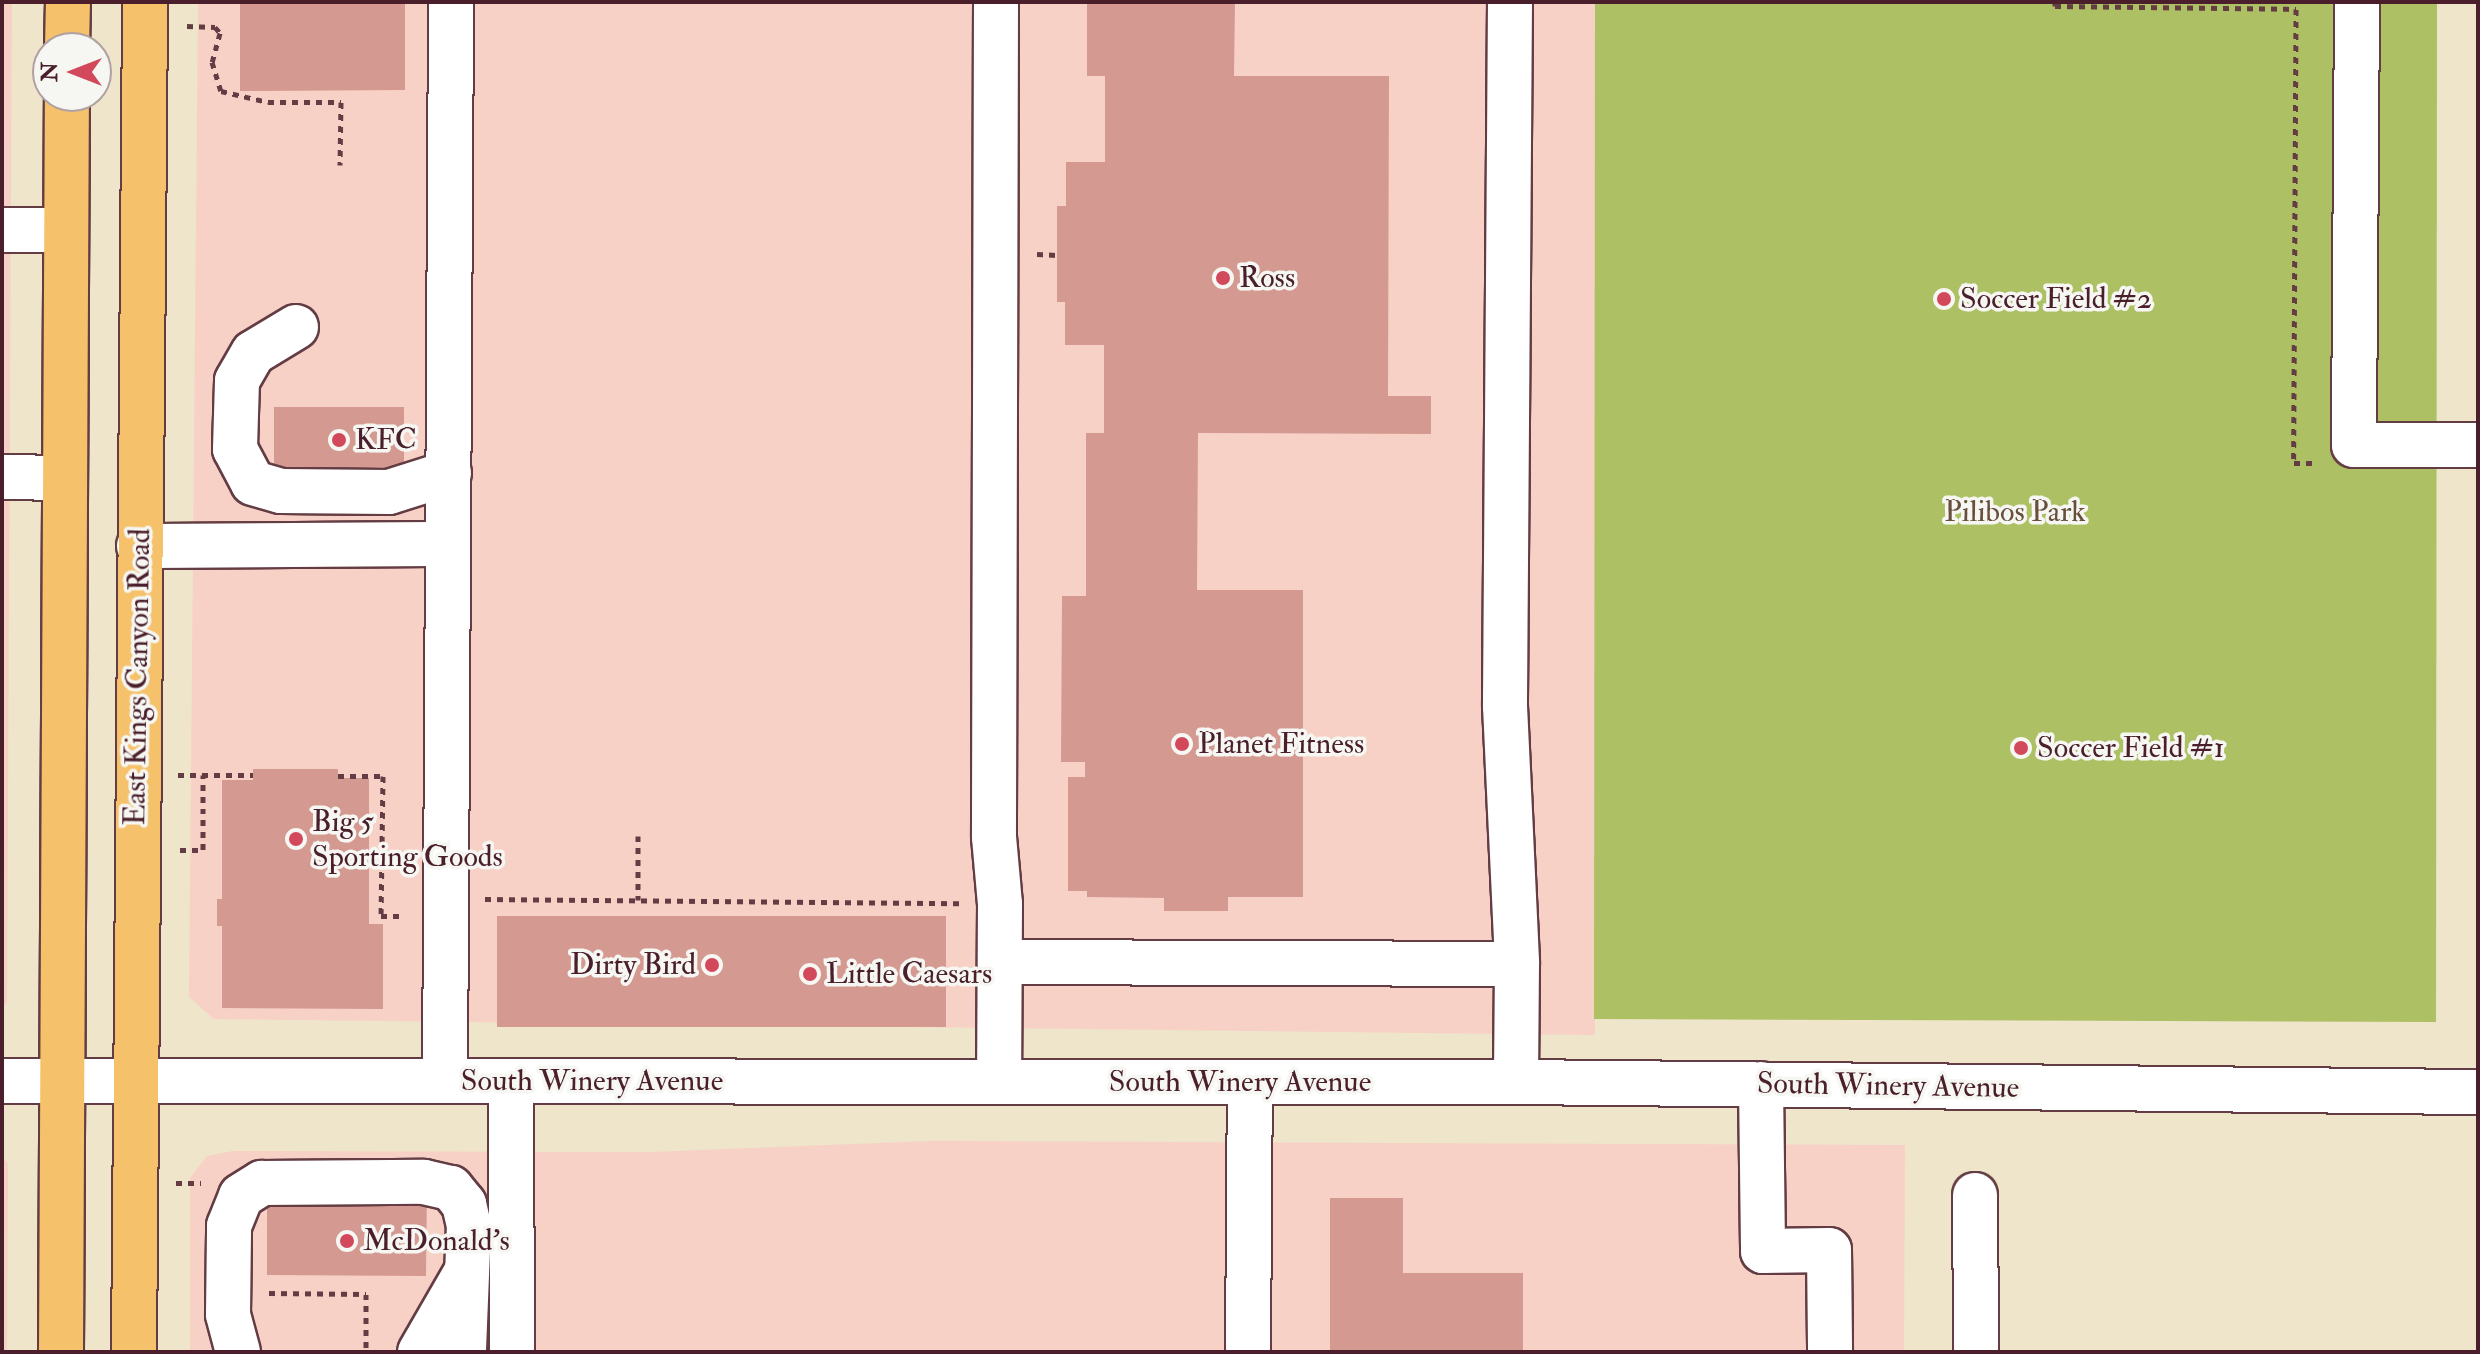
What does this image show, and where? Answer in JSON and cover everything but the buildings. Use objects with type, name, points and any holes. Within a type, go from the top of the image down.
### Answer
[{"type":"main road","points":[[67,32],[68,2]]},
{"type":"main road","name":"East Kings Canyon Road","points":[[134,1352],[145,14]]},
{"type":"main road","points":[[61,1352],[67,112]]},
{"type":"street","points":[[445,1081],[451,2]]},
{"type":"street","points":[[996,2],[994,837],[1000,904],[999,1082]]},
{"type":"street","points":[[1510,2],[1505,706],[1517,964],[1516,1082]]},
{"type":"street","points":[[2357,2],[2354,445],[2478,445]]},
{"type":"street","points":[[2,230],[66,230]]},
{"type":"street","points":[[296,327],[253,353],[237,381],[235,449],[253,483],[281,491],[389,492],[449,473]]},
{"type":"street","points":[[2,477],[64,478]]},
{"type":"street","points":[[139,546],[448,544]]},
{"type":"street","points":[[1000,962],[1517,964]]},
{"type":"street","name":"South Winery Avenue","points":[[2,1081],[1516,1082],[2478,1092]]},
{"type":"street","points":[[511,1081],[512,1352]]},
{"type":"street","points":[[1248,1352],[1250,1082]]},
{"type":"street","points":[[1761,1084],[1763,1251],[1829,1250],[1830,1352]]},
{"type":"street","points":[[238,1352],[228,1314],[229,1226],[241,1196],[262,1183],[424,1182],[451,1188],[464,1204],[469,1225],[464,1352]]},
{"type":"street","points":[[1975,1195],[1976,1352]]},
{"type":"street","points":[[420,1352],[467,1272]]},
{"type":"path","points":[[2055,2],[2055,6],[2296,9],[2294,463],[2326,464]]},
{"type":"path","points":[[145,14],[215,27],[221,42],[213,72],[216,85],[227,94],[268,102],[341,102],[340,165]]},
{"type":"path","points":[[137,850],[203,850],[203,775],[253,775]]},
{"type":"path","points":[[338,776],[383,776],[381,916]]},
{"type":"path","points":[[638,836],[638,900]]},
{"type":"path","points":[[484,911],[484,899],[1000,904]]},
{"type":"shaded area","points":[[2,2],[12,2],[7,1003],[2,1008]]},
{"type":"shaded area","points":[[198,2],[1595,2],[1595,1035],[214,1019],[189,997]]},
{"type":"shaded area","points":[[931,1141],[1905,1145],[1904,1352],[190,1352],[190,1178],[207,1156],[233,1151],[650,1152]]},
{"type":"shaded area","points":[[2,1157],[8,1163],[7,1352],[2,1352]]},
{"type":"green space","name":"Pilibos Park","points":[[1595,2],[2437,2],[2436,1022],[1594,1019]]},
{"type":"place","name":"Ross","points":[[1223,278]]},
{"type":"place","name":"Soccer Field #2","points":[[1944,299]]},
{"type":"place","name":"KFC","points":[[339,440]]},
{"type":"place","name":"Planet Fitness","points":[[1182,744]]},
{"type":"place","name":"Soccer Field #1","points":[[2021,748]]},
{"type":"place","name":"Big 5 Sporting Goods","points":[[296,839]]},
{"type":"place","name":"Dirty Bird","points":[[712,965]]},
{"type":"place","name":"Little Caesars","points":[[810,974]]},
{"type":"place","name":"McDonald's","points":[[347,1241]]}]
